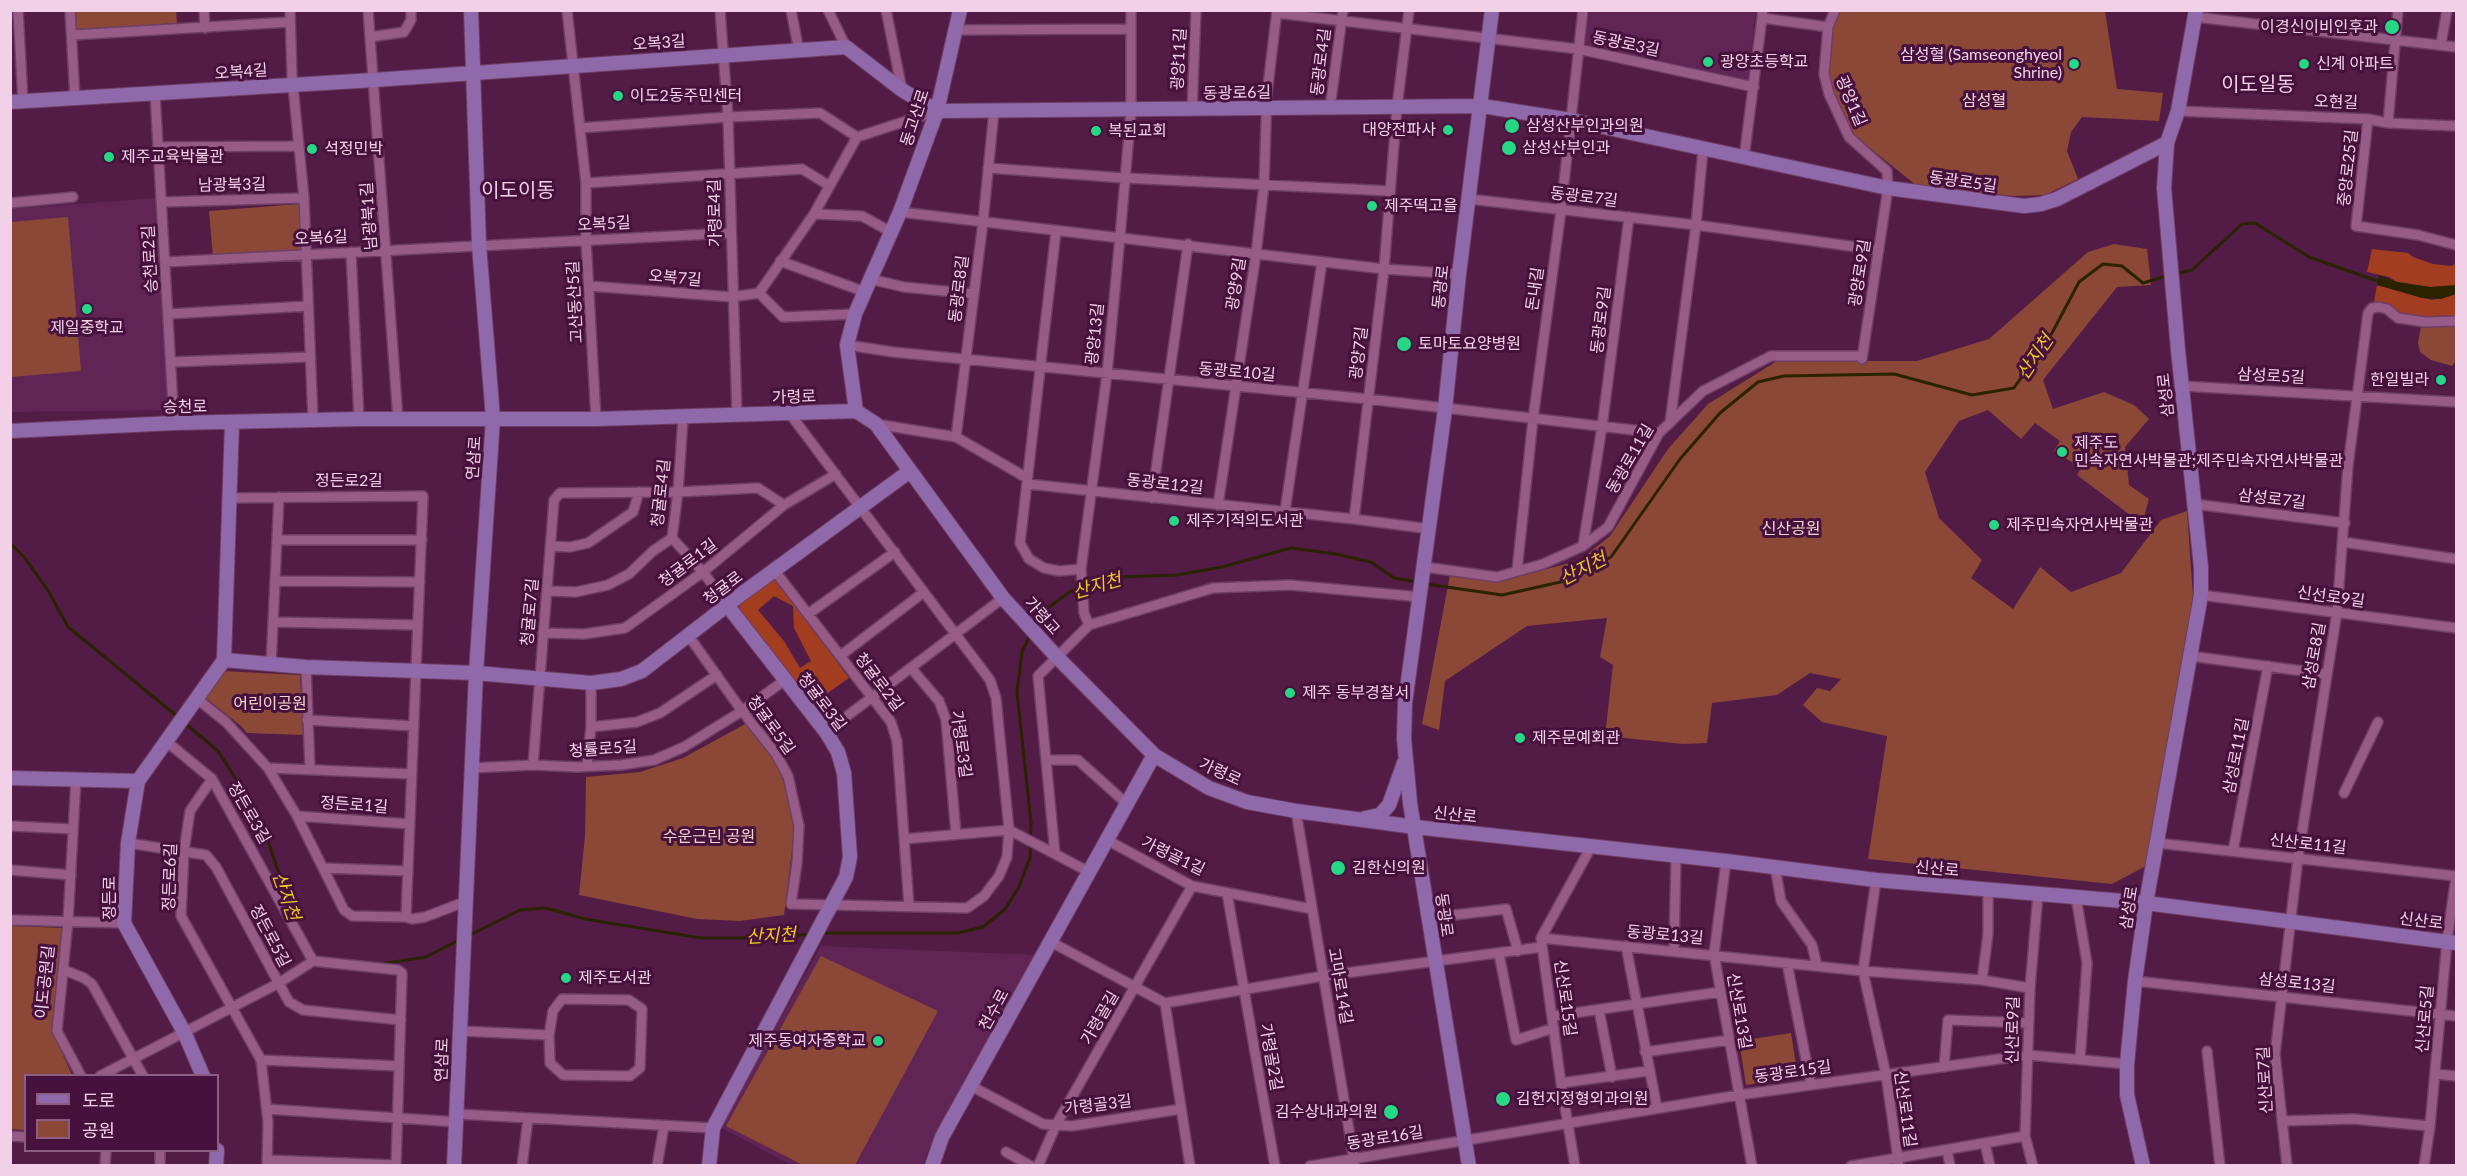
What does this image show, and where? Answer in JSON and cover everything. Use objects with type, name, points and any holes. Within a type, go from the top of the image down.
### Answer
[{"type":"street","points":[[17,102],[18,10]]},
{"type":"street","points":[[70,10],[75,99]]},
{"type":"street","points":[[204,10],[205,28]]},
{"type":"street","points":[[290,10],[297,146],[304,198],[313,420]]},
{"type":"street","name":"남광북1길","points":[[368,10],[399,419]]},
{"type":"street","points":[[370,36],[404,32],[411,20],[411,10]]},
{"type":"street","name":"연삼로","points":[[454,1166],[476,673],[493,418],[479,245],[471,10]]},
{"type":"street","name":"고산동산5길","points":[[567,10],[586,183],[586,240],[596,419]]},
{"type":"street","name":"가령로4길","points":[[720,10],[728,117],[737,416]]},
{"type":"street","points":[[791,10],[798,51]]},
{"type":"street","points":[[828,10],[846,47],[903,90],[937,111]]},
{"type":"street","points":[[886,10],[903,90]]},
{"type":"street","name":"동고산로","points":[[856,411],[847,345],[855,314],[900,212],[937,111],[960,10]]},
{"type":"street","name":"광양13길","points":[[1089,625],[1084,613],[1081,569],[1107,374],[1120,237],[1131,111],[1131,10]]},
{"type":"street","name":"광양11길","points":[[1191,110],[1196,10]]},
{"type":"street","name":"광양7길","points":[[1354,519],[1384,269],[1397,107],[1409,10]]},
{"type":"street","name":"동광로","points":[[1469,1166],[1434,960],[1415,827],[1406,758],[1405,703],[1430,529],[1492,10]]},
{"type":"street","name":"돈내길","points":[[1517,571],[1533,419],[1561,210],[1583,10]]},
{"type":"street","name":"광양1길","points":[[1835,10],[1828,27],[1824,74],[1829,94],[1848,137],[1887,171],[1888,188]]},
{"type":"street","points":[[2388,123],[2398,10]]},
{"type":"street","points":[[2441,44],[2446,10]]},
{"type":"street","name":"동광로4길","points":[[1277,12],[1342,15],[1407,28],[1489,39]]},
{"type":"street","name":"광양9길","points":[[1236,387],[1264,185],[1267,94],[1277,12]]},
{"type":"street","points":[[1744,158],[1762,14],[1828,27]]},
{"type":"street","points":[[2167,143],[2178,111],[2196,14],[2457,47]]},
{"type":"street","name":"동광로4길","points":[[1330,108],[1342,15]]},
{"type":"street","points":[[72,35],[290,22]]},
{"type":"street","points":[[955,30],[1131,29]]},
{"type":"street","name":"동광로3길","points":[[1489,39],[1578,49],[1754,87]]},
{"type":"street","name":"오복3길","points":[[474,72],[846,47]]},
{"type":"street","name":"오복4길","points":[[17,102],[474,72]]},
{"type":"street","name":"승천로2길","points":[[155,94],[174,423]]},
{"type":"street","name":"동광로6길","points":[[937,111],[1482,106]]},
{"type":"street","name":"동광로5길","points":[[1482,106],[1571,120],[1888,188],[2007,204],[2041,204],[2057,199],[2167,143]]},
{"type":"street","points":[[855,314],[783,317],[759,293],[814,214],[828,185],[857,137],[937,111]]},
{"type":"street","points":[[983,222],[994,111]]},
{"type":"street","name":"오현길","points":[[2178,111],[2368,119],[2388,123],[2457,126]]},
{"type":"street","points":[[580,128],[820,113],[857,137]]},
{"type":"street","name":"중앙로25길","points":[[2368,119],[2356,226],[2418,235],[2457,245]]},
{"type":"street","name":"삼성로","points":[[2143,1166],[2127,1095],[2127,1065],[2135,981],[2146,903],[2201,595],[2201,567],[2164,188],[2167,143]]},
{"type":"street","points":[[159,147],[297,146]]},
{"type":"street","points":[[1670,423],[1696,225],[1703,149]]},
{"type":"street","points":[[988,168],[1125,178],[1390,191]]},
{"type":"street","points":[[586,183],[802,169],[828,185]]},
{"type":"street","name":"광양로9길","points":[[1862,359],[1888,188]]},
{"type":"street","points":[[10,203],[73,198]]},
{"type":"street","name":"남광북3길","points":[[162,202],[304,198]]},
{"type":"street","name":"동광로7길","points":[[1469,199],[1696,225],[1879,250]]},
{"type":"street","points":[[900,212],[1188,244],[1384,269],[1459,274]]},
{"type":"street","points":[[814,214],[862,216],[891,232]]},
{"type":"street","name":"동광로9길","points":[[1583,546],[1602,427],[1629,218]]},
{"type":"street","name":"동광로8길","points":[[966,359],[983,222]]},
{"type":"street","points":[[1056,231],[1020,543],[1029,559],[1044,568],[1059,571],[1081,569]]},
{"type":"street","name":"오복5길","points":[[479,245],[731,233]]},
{"type":"street","points":[[1152,498],[1188,244]]},
{"type":"street","name":"오복6길","points":[[165,262],[479,245]]},
{"type":"street","points":[[351,252],[359,419]]},
{"type":"street","points":[[780,261],[865,292]]},
{"type":"street","points":[[1285,511],[1322,262]]},
{"type":"street","points":[[870,279],[904,287],[974,294]]},
{"type":"street","name":"오복7길","points":[[589,286],[732,297],[759,293]]},
{"type":"street","points":[[168,314],[308,306]]},
{"type":"street","points":[[2359,395],[2370,309],[2383,308],[2398,318],[2426,322],[2457,321]]},
{"type":"street","name":"동광로10길","points":[[847,345],[893,352],[1368,399],[1445,409]]},
{"type":"street","name":"동광로11길","points":[[1425,568],[1497,577],[1543,564],[1583,546],[1608,527],[1659,433],[1703,391],[1771,356],[1862,359]]},
{"type":"street","points":[[171,362],[310,357]]},
{"type":"street","points":[[956,437],[966,359]]},
{"type":"street","name":"삼성로5길","points":[[2182,386],[2457,402]]},
{"type":"street","points":[[1218,505],[1236,387]]},
{"type":"street","name":"삼성로8길","points":[[2291,921],[2325,674],[2337,612],[2347,476],[2359,395]]},
{"type":"street","points":[[1445,409],[1659,433]]},
{"type":"street","points":[[826,732],[1003,598],[876,424],[856,411]]},
{"type":"street","name":"가령로","points":[[493,418],[683,418],[856,411]]},
{"type":"street","points":[[790,414],[990,680],[996,698],[1009,830],[1007,857],[999,876],[984,896],[967,908],[832,904]]},
{"type":"street","name":"승천로","points":[[10,431],[174,423],[493,418]]},
{"type":"street","name":"청귤로4길","points":[[547,591],[576,592],[608,585],[629,574],[653,551],[672,538],[683,418]]},
{"type":"street","points":[[196,698],[224,660],[232,423]]},
{"type":"street","name":"동광로12길","points":[[876,424],[956,437],[1027,481],[1092,492],[1285,511],[1430,529]]},
{"type":"street","name":"청귤로","points":[[476,673],[591,683],[621,679],[642,671],[727,605],[910,471]]},
{"type":"street","name":"청귤로1길","points":[[543,633],[584,634],[625,628],[703,572],[784,505],[836,474]]},
{"type":"street","name":"청귤로7길","points":[[540,680],[554,500],[560,493],[678,492],[758,488],[784,505]]},
{"type":"street","points":[[550,546],[570,547],[588,543],[633,512],[639,492]]},
{"type":"street","points":[[271,665],[279,496]]},
{"type":"street","name":"정든로2길","points":[[231,498],[423,496],[416,672]]},
{"type":"street","name":"삼성로7길","points":[[2194,504],[2345,523]]},
{"type":"street","points":[[672,538],[703,572],[727,605]]},
{"type":"street","points":[[277,540],[422,540]]},
{"type":"street","points":[[2343,542],[2457,559]]},
{"type":"street","points":[[808,614],[895,552]]},
{"type":"street","name":"청귤로2길","points":[[774,570],[891,722],[897,741],[909,906]]},
{"type":"street","points":[[276,581],[420,582]]},
{"type":"street","points":[[1055,854],[1038,676],[1089,625],[1213,588],[1290,585],[1421,597]]},
{"type":"street","points":[[840,656],[924,592]]},
{"type":"street","name":"신선로9길","points":[[2201,595],[2457,628]]},
{"type":"street","name":"가령교","points":[[1003,598],[1056,656]]},
{"type":"street","name":"청귤로3길","points":[[713,1128],[846,877],[850,857],[844,773],[838,752],[826,732],[727,605]]},
{"type":"street","points":[[274,622],[418,625]]},
{"type":"street","name":"청귤로5길","points":[[688,635],[776,754],[788,776],[799,826],[791,904],[832,904]]},
{"type":"street","name":"가령로","points":[[1056,656],[1154,755],[1209,788],[1247,802],[1415,827]]},
{"type":"street","points":[[2190,656],[2325,674]]},
{"type":"street","points":[[224,660],[306,667],[476,673]]},
{"type":"street","name":"삼성로11길","points":[[2233,851],[2268,666]]},
{"type":"street","points":[[306,667],[310,769]]},
{"type":"street","name":"가령로3길","points":[[911,668],[939,700],[946,720],[956,834]]},
{"type":"street","name":"정든로1길","points":[[196,698],[226,722],[268,768],[297,816],[344,910],[352,916],[406,917],[416,672]]},
{"type":"street","points":[[591,727],[637,722],[660,713],[717,675]]},
{"type":"street","points":[[533,765],[540,680]]},
{"type":"street","name":"청률로5길","points":[[472,768],[621,765],[654,760],[684,747],[742,711],[784,680]]},
{"type":"street","points":[[587,766],[591,727],[591,683]]},
{"type":"street","name":"정든로","points":[[196,698],[138,781],[128,843],[124,923],[183,1032],[201,1074]]},
{"type":"street","points":[[308,720],[414,726]]},
{"type":"street","points":[[2344,794],[2378,722]]},
{"type":"street","name":"정든로3길","points":[[164,744],[212,779],[274,887],[313,961]]},
{"type":"street","name":"천수로","points":[[932,1166],[942,1137],[1154,755]]},
{"type":"street","points":[[1353,819],[1375,817],[1386,810],[1393,799],[1406,758]]},
{"type":"street","points":[[1046,760],[1078,760],[1127,804]]},
{"type":"street","name":"정든로1길","points":[[268,768],[411,774]]},
{"type":"street","points":[[10,778],[138,781]]},
{"type":"street","name":"이도공원길","points":[[76,779],[68,921],[57,1031],[80,1074]]},
{"type":"street","name":"정든로6길","points":[[212,779],[190,811],[184,851],[181,916],[261,1060],[267,1109],[267,1163]]},
{"type":"street","name":"고마로14길","points":[[1296,811],[1354,1162]]},
{"type":"street","name":"정든로1길","points":[[297,816],[410,824]]},
{"type":"street","points":[[10,826],[73,829]]},
{"type":"street","name":"신산로","points":[[1415,827],[1676,855],[1876,880],[2146,903],[2452,942]]},
{"type":"street","points":[[904,839],[1009,830],[1089,872]]},
{"type":"street","name":"가령골1길","points":[[1107,840],[1192,886],[1312,909]]},
{"type":"street","name":"정든로5길","points":[[128,843],[206,855],[216,867],[289,1002],[303,1010],[400,1020]]},
{"type":"street","name":"신산로11길","points":[[2157,843],[2457,876]]},
{"type":"street","points":[[1542,942],[1591,847]]},
{"type":"street","points":[[1674,950],[1676,855]]},
{"type":"street","name":"신산로13길","points":[[1726,861],[1714,954],[1752,1166]]},
{"type":"street","points":[[1775,867],[1780,901],[1812,945],[1817,966]]},
{"type":"street","points":[[323,868],[408,872]]},
{"type":"street","points":[[10,870],[71,875]]},
{"type":"street","name":"신산로5길","points":[[2424,1166],[2440,1014],[2452,942],[2457,876]]},
{"type":"street","name":"신산로11길","points":[[1876,880],[1863,971],[1886,1075],[1898,1161]]},
{"type":"street","name":"가령골길","points":[[1038,1166],[1056,1125],[1192,886]]},
{"type":"street","points":[[1983,980],[1988,934],[1989,890]]},
{"type":"street","points":[[1227,893],[1245,990]]},
{"type":"street","name":"신산로9길","points":[[2033,1166],[2025,1136],[2030,988],[2038,894]]},
{"type":"street","points":[[2076,897],[2087,963],[2080,1060]]},
{"type":"street","points":[[406,917],[412,919],[425,917],[466,904]]},
{"type":"street","points":[[1428,918],[1506,909],[1518,951]]},
{"type":"street","name":"이도공원길","points":[[10,920],[124,923]]},
{"type":"street","name":"신산로7길","points":[[2287,1166],[2276,1054],[2291,921]]},
{"type":"street","points":[[1051,942],[1165,1003],[1434,960]]},
{"type":"street","name":"동광로13길","points":[[1434,960],[1518,951],[1542,942],[1674,950],[1863,971],[1983,980],[2030,988]]},
{"type":"street","name":"신산로15길","points":[[1542,942],[1575,1166]]},
{"type":"street","points":[[1626,946],[1648,1071],[1657,1108]]},
{"type":"street","points":[[1499,954],[1516,1040],[1554,1028]]},
{"type":"street","points":[[104,1074],[279,983],[313,961],[398,970],[402,973],[396,1165],[267,1163]]},
{"type":"street","points":[[1787,963],[1811,1085]]},
{"type":"street","points":[[64,970],[92,984],[142,1074]]},
{"type":"street","name":"삼성로13길","points":[[2135,981],[2457,1016]]},
{"type":"street","name":"가령골2길","points":[[1245,990],[1275,1166]]},
{"type":"street","points":[[1553,1016],[1720,992]]},
{"type":"street","points":[[562,999],[628,1000],[642,1009],[640,1068],[630,1076],[563,1075],[550,1063],[549,1035],[553,1011],[562,999]]},
{"type":"street","points":[[1165,1003],[1190,1166]]},
{"type":"street","points":[[1599,1010],[1612,1077]]},
{"type":"street","points":[[1944,1067],[1948,1020],[2029,1023]]},
{"type":"street","points":[[460,1031],[549,1035]]},
{"type":"street","points":[[1645,1052],[1729,1040]]},
{"type":"street","points":[[2207,1051],[2220,1166]]},
{"type":"street","name":"동광로15길","points":[[1465,1140],[1739,1095],[2028,1055],[2127,1065]]},
{"type":"street","points":[[261,1060],[399,1066]]},
{"type":"street","points":[[1561,1083],[1648,1071]]},
{"type":"street","points":[[2435,1074],[2457,1076]]},
{"type":"street","name":"가령골3길","points":[[971,1086],[1043,1124],[1072,1126],[1181,1108]]},
{"type":"street","points":[[267,1109],[398,1117],[528,1119],[713,1128],[709,1166]]},
{"type":"street","points":[[522,1166],[528,1119]]},
{"type":"street","points":[[2282,1121],[2353,1119],[2430,1126]]},
{"type":"street","points":[[657,1166],[664,1126]]},
{"type":"street","points":[[1851,1166],[1898,1161],[2025,1136]]},
{"type":"street","name":"동광로16길","points":[[1310,1166],[1354,1162],[1465,1140]]},
{"type":"street","points":[[1985,1144],[1990,1166]]},
{"type":"street","points":[[1947,1150],[1950,1166]]},
{"type":"street","points":[[1006,1152],[1031,1166]]},
{"type":"shaded area","name":"광양초등학교","points":[[1590,11],[1756,11],[1748,80],[1585,44]]},
{"type":"shaded area","name":"제일중학교","points":[[157,198],[169,410],[11,412],[11,209]]},
{"type":"shaded area","points":[[2372,249],[2408,253],[2433,264],[2451,266],[2456,264],[2456,286],[2430,287],[2397,282],[2389,277],[2367,272]]},
{"type":"shaded area","points":[[2379,275],[2397,282],[2430,287],[2456,285],[2456,294],[2441,299],[2422,298],[2377,285]]},
{"type":"shaded area","points":[[2377,285],[2432,300],[2456,294],[2456,317],[2428,319],[2404,315],[2389,304],[2374,302]]},
{"type":"shaded area","points":[[773,576],[849,678],[815,702],[793,679],[740,610],[738,603]],"holes":[[[774,596],[793,606],[794,628],[811,661],[800,668],[784,641],[758,610]]]},
{"type":"shaded area","name":"제주동여자중학교","points":[[821,946],[1036,955],[926,1155],[924,1165],[791,1165],[720,1127]]},
{"type":"green space","points":[[74,11],[176,11],[177,23],[76,30]]},
{"type":"green space","name":"삼성혈","points":[[1838,11],[2105,11],[2117,89],[2163,93],[2159,121],[2082,117],[2071,132],[2067,151],[2078,179],[2045,195],[2013,196],[1917,186],[1849,131],[1830,85],[1829,56],[1833,23]]},
{"type":"green space","points":[[299,204],[302,251],[213,258],[209,211]]},
{"type":"green space","points":[[68,217],[81,371],[11,377],[11,222]]},
{"type":"green space","name":"신산공원","points":[[2114,244],[2147,249],[2151,285],[2117,287],[2043,380],[2053,409],[2104,392],[2134,405],[2149,419],[2125,447],[2129,485],[2149,499],[2142,524],[2077,475],[2081,468],[2054,451],[2060,441],[2035,423],[2021,439],[1988,410],[1959,421],[1925,472],[1939,518],[1982,560],[1971,578],[2013,609],[2040,567],[2071,592],[2121,573],[2161,520],[2187,511],[2193,596],[2146,866],[2112,884],[1868,859],[1887,736],[1822,722],[1803,705],[1817,688],[1830,691],[1841,679],[1810,673],[1777,695],[1712,703],[1707,743],[1683,744],[1605,736],[1613,665],[1600,657],[1607,618],[1527,626],[1445,681],[1439,730],[1422,724],[1450,575],[1499,582],[1580,560],[1610,536],[1668,449],[1708,404],[1777,361],[1917,361],[1989,339],[2088,252]]},
{"type":"green space","points":[[2421,326],[2456,326],[2456,361],[2452,366],[2431,360],[2420,352],[2418,343]]},
{"type":"green space","name":"어린이공원","points":[[223,671],[300,675],[303,735],[247,733],[206,698]]},
{"type":"green space","name":"수운근린 공원","points":[[747,723],[780,769],[795,826],[784,915],[740,921],[697,919],[579,895],[585,836],[586,777],[640,772],[683,758]]},
{"type":"green space","points":[[11,926],[64,928],[53,1033],[72,1074],[24,1074],[24,1130],[11,1129]]},
{"type":"green space","points":[[821,956],[938,1011],[855,1165],[803,1165],[726,1126]]},
{"type":"green space","points":[[1791,1033],[1798,1077],[1746,1085],[1739,1041]]},
{"type":"waterway","name":"산지천","points":[[2176,274],[2192,270],[2242,224],[2255,223],[2309,257],[2380,282]]},
{"type":"waterway","name":"산지천","points":[[1426,584],[1502,595],[1565,581],[1611,557],[1680,459],[1720,413],[1758,382],[1784,376],[1894,374],[1972,395],[2014,388],[2052,333],[2079,282],[2103,264],[2122,266],[2143,283],[2167,276]]},
{"type":"waterway","name":"산지천","points":[[10,543],[24,557],[49,592],[68,627],[178,717]]},
{"type":"waterway","name":"산지천","points":[[1034,627],[1042,612],[1071,591],[1119,577],[1177,575],[1222,567],[1291,548],[1336,554],[1371,562],[1394,578],[1417,582]]},
{"type":"waterway","name":"산지천","points":[[821,933],[958,933],[983,927],[1005,909],[1019,887],[1030,858],[1031,823],[1017,692],[1022,651],[1030,636]]},
{"type":"waterway","name":"산지천","points":[[185,723],[218,751],[246,795],[263,826],[294,918]]},
{"type":"waterway","name":"산지천","points":[[468,936],[520,910],[546,908],[585,919],[701,938],[771,938],[812,934]]},
{"type":"waterway","name":"산지천","points":[[380,964],[426,957],[459,940]]},
{"type":"place","name":"이경신이비인후과","points":[[2392,27]]},
{"type":"place","name":"광양초등학교","points":[[1708,62]]},
{"type":"place","name":"삼성혈 (Samseonghyeol Shrine)","points":[[2074,64]]},
{"type":"place","name":"신계 아파트","points":[[2304,64]]},
{"type":"place","name":"이도2동주민센터","points":[[618,96]]},
{"type":"place","name":"삼성산부인과의원","points":[[1512,126]]},
{"type":"place","name":"대양전파사","points":[[1448,130]]},
{"type":"place","name":"복된교회","points":[[1096,131]]},
{"type":"place","name":"삼성산부인과","points":[[1509,148]]},
{"type":"place","name":"석정민박","points":[[312,149]]},
{"type":"place","name":"제주교육박물관","points":[[109,157]]},
{"type":"place","name":"제주떡고을","points":[[1372,206]]},
{"type":"place","name":"제일중학교","points":[[87,309]]},
{"type":"place","name":"토마토요양병원","points":[[1404,344]]},
{"type":"place","name":"한일빌라","points":[[2441,380]]},
{"type":"place","name":"제주도 민속자연사박물관;제주민속자연사박물관","points":[[2062,452]]},
{"type":"place","name":"제주기적의도서관","points":[[1174,521]]},
{"type":"place","name":"제주민속자연사박물관","points":[[1994,525]]},
{"type":"place","name":"제주 동부경찰서","points":[[1290,693]]},
{"type":"place","name":"제주문예회관","points":[[1520,738]]},
{"type":"place","name":"김한신의원","points":[[1338,868]]},
{"type":"place","name":"제주도서관","points":[[566,978]]},
{"type":"place","name":"제주동여자중학교","points":[[878,1041]]},
{"type":"place","name":"김헌지정형외과의원","points":[[1503,1099]]},
{"type":"place","name":"김수상내과의원","points":[[1391,1112]]},
{"type":"district","name":"이도일동","points":[[2258,85]]},
{"type":"district","name":"이도이동","points":[[518,191]]}]
